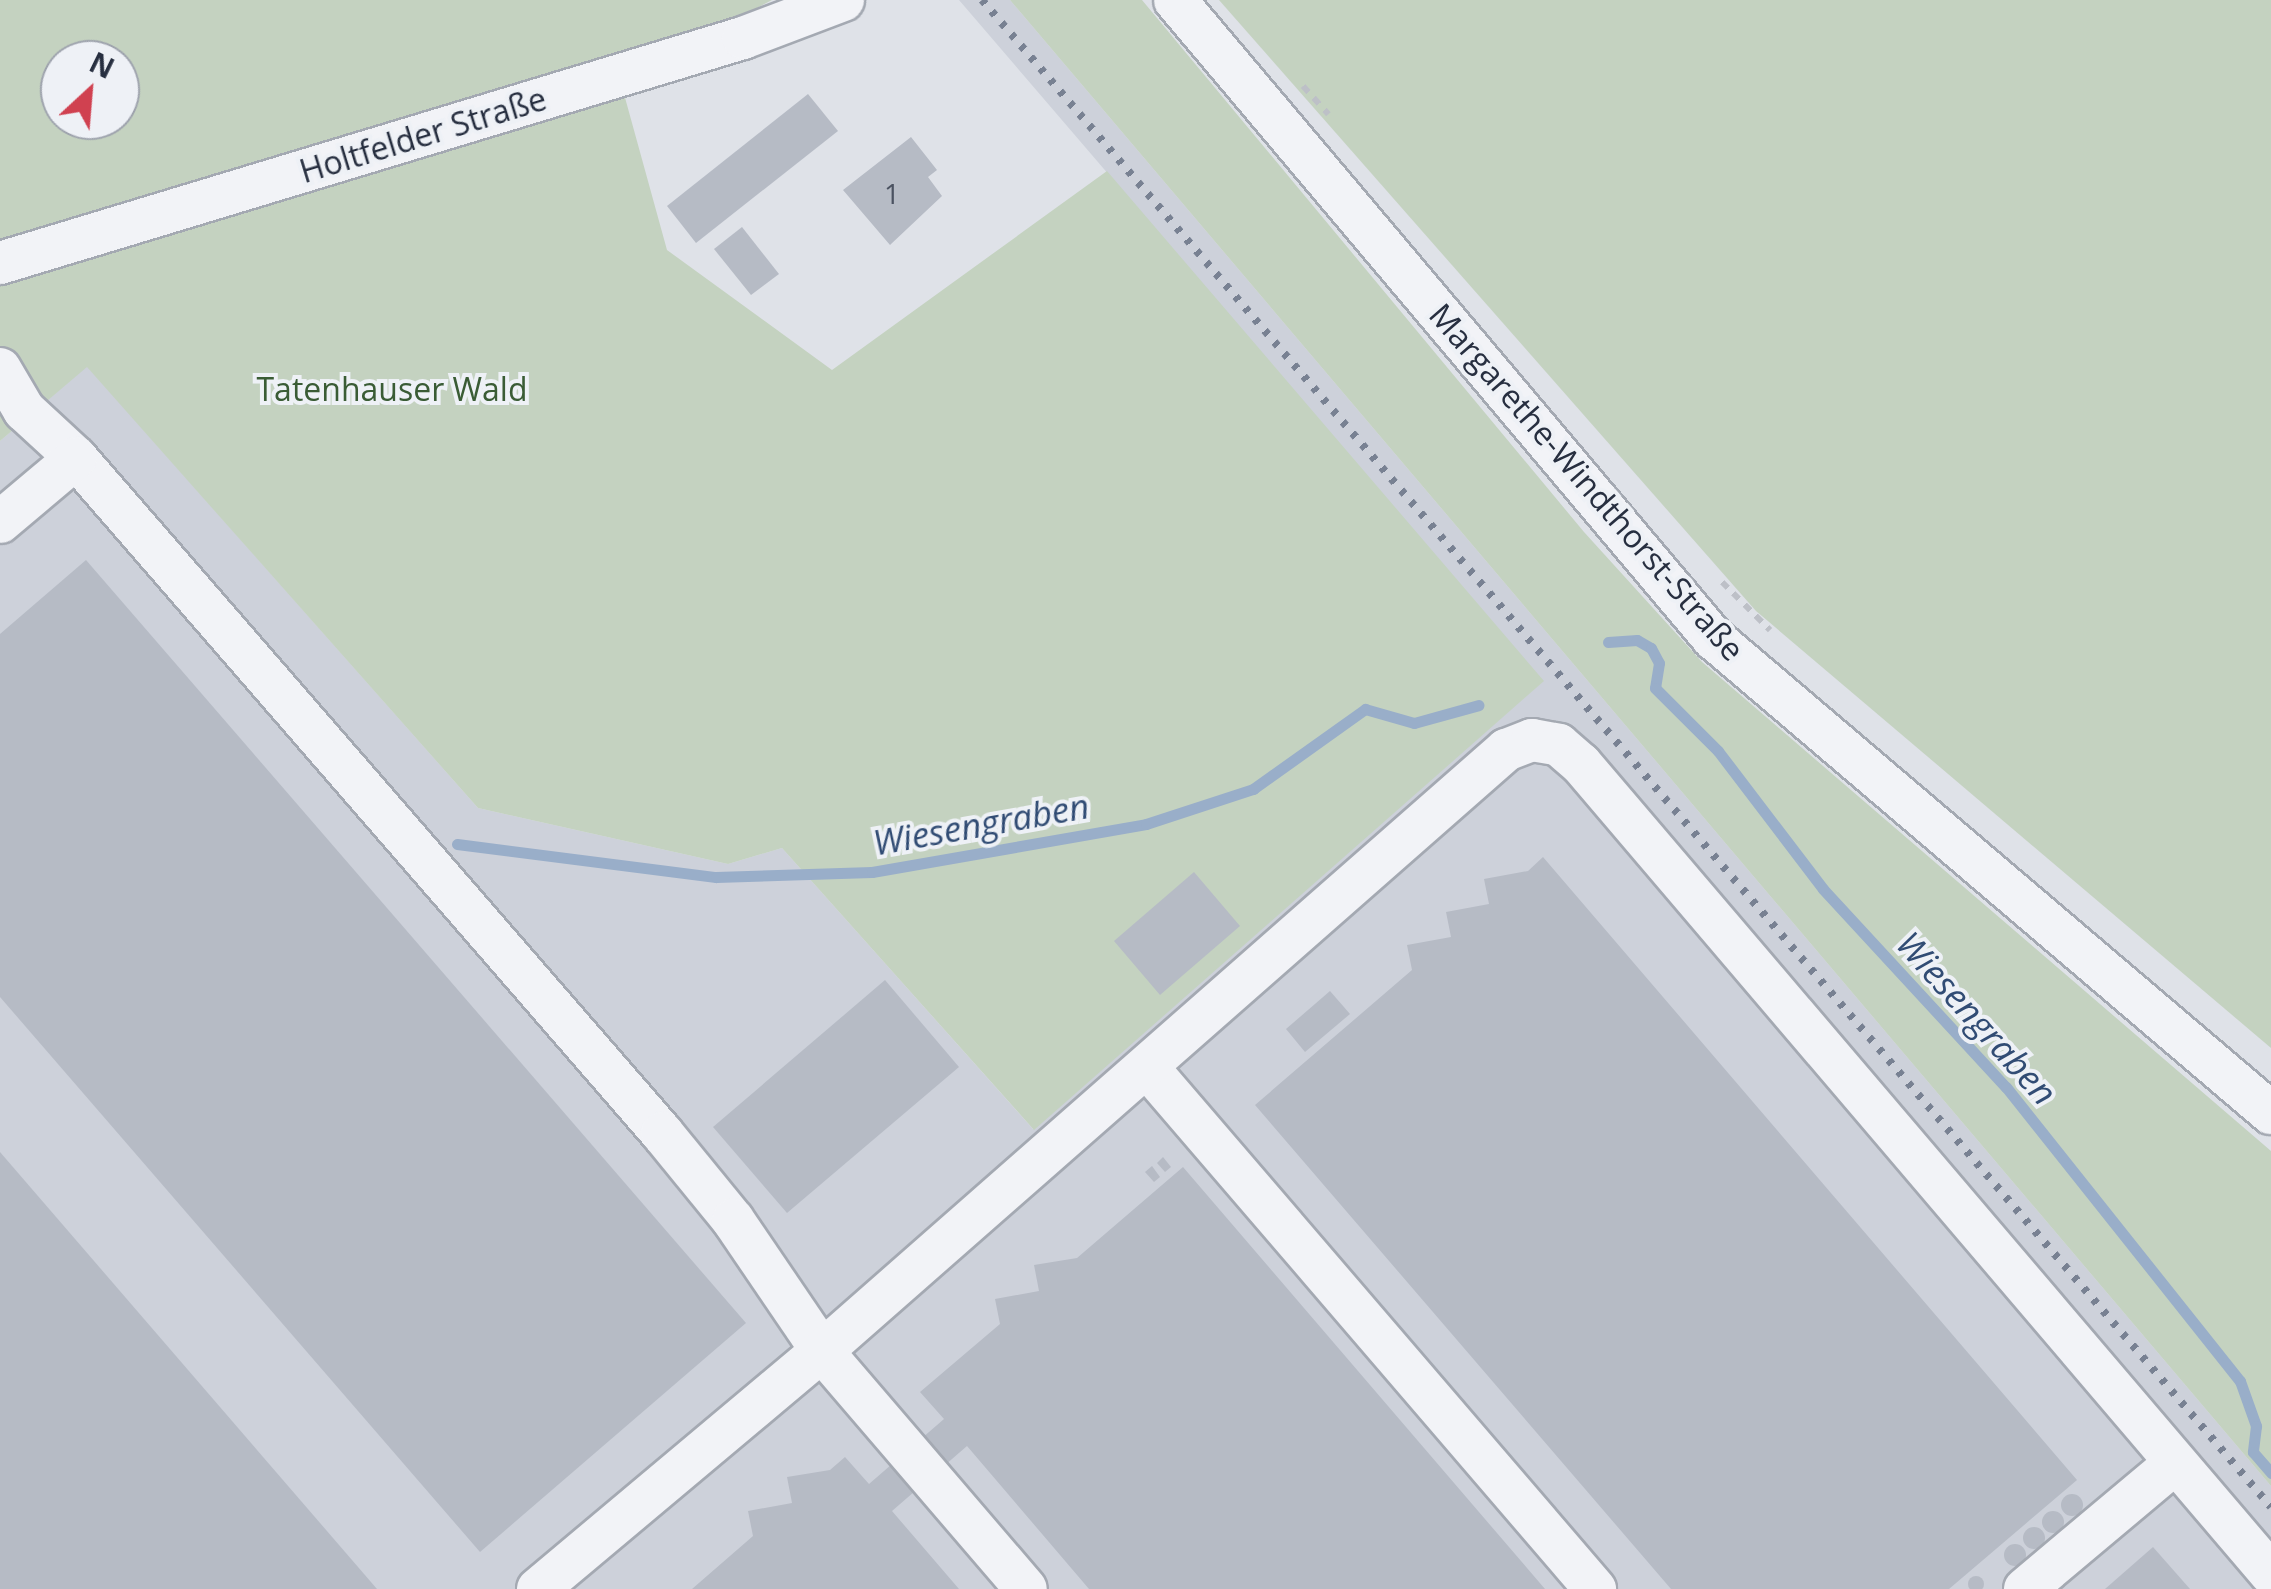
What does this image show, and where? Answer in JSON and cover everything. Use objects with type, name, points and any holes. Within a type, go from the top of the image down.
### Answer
[{"type":"street","name":"Holtfelder Straße","points":[[0,263],[743,38],[843,0]]},
{"type":"street","name":"Margarethe-Windthorst-Straße","points":[[1175,0],[1713,638],[2271,1114]]},
{"type":"street","points":[[0,369],[24,410],[76,458],[662,1133],[734,1220],[822,1351],[1026,1589]]},
{"type":"street","points":[[0,522],[76,458]]},
{"type":"street","points":[[538,1589],[822,1351],[1506,750],[1532,740],[1559,745],[2271,1574]]},
{"type":"street","points":[[1147,1068],[1595,1589]]},
{"type":"street","points":[[2025,1589],[2174,1463]]},
{"type":"path","points":[[1300,83],[1336,125]]},
{"type":"path","points":[[1718,578],[1772,632]]},
{"type":"shaded area","points":[[959,0],[1010,0],[2271,1486],[2271,1589],[0,1589],[0,441],[87,366],[478,808],[728,864],[782,848],[1033,1129],[1543,681]]},
{"type":"green space","points":[[0,0],[772,0],[721,27],[0,250]]},
{"type":"green space","points":[[1010,0],[1142,0],[1584,532],[1702,662],[2271,1151],[2271,1486]]},
{"type":"green space","points":[[1219,0],[2271,0],[2271,1048],[1756,611]]},
{"type":"green space","name":"Tatenhauser Wald","points":[[624,94],[667,250],[832,370],[1107,171],[1544,681],[1034,1130],[782,848],[728,864],[478,808],[87,367],[0,441],[0,284]]},
{"type":"building","points":[[808,94],[838,131],[696,243],[667,206]]},
{"type":"building","points":[[911,137],[937,170],[928,177],[942,196],[890,245],[843,190]]},
{"type":"building","points":[[742,227],[779,274],[751,295],[714,249]]},
{"type":"building","points":[[86,560],[746,1323],[480,1552],[0,997],[0,634]]},
{"type":"building","points":[[1543,857],[2077,1480],[1949,1589],[1671,1589],[1255,1105],[1412,970],[1407,945],[1451,937],[1446,912],[1489,904],[1484,879],[1528,871]]},
{"type":"building","points":[[1194,872],[1240,926],[1160,995],[1114,941]]},
{"type":"building","points":[[885,980],[959,1067],[787,1213],[713,1127]]},
{"type":"building","points":[[1330,991],[1350,1014],[1305,1052],[1286,1029]]},
{"type":"building","points":[[0,1152],[377,1589],[0,1589]]},
{"type":"building","points":[[1163,1157],[1171,1167],[1165,1172],[1157,1163]]},
{"type":"building","points":[[1152,1166],[1160,1177],[1154,1182],[1145,1172]]},
{"type":"building","points":[[1183,1167],[1545,1589],[1089,1589],[967,1446],[892,1511],[959,1589],[692,1589],[753,1536],[748,1511],[792,1503],[787,1477],[830,1470],[845,1457],[869,1484],[944,1419],[920,1392],[1000,1324],[995,1299],[1039,1291],[1034,1265],[1077,1258]]},
{"type":"building","points":[[2072,1494],[2083,1505],[2072,1516],[2061,1505]]},
{"type":"building","points":[[2053,1511],[2064,1522],[2053,1533],[2042,1522]]},
{"type":"building","points":[[2034,1527],[2045,1538],[2034,1549],[2023,1538]]},
{"type":"building","points":[[2015,1544],[2026,1555],[2015,1566],[2004,1555]]},
{"type":"building","points":[[2153,1547],[2190,1589],[2105,1589]]},
{"type":"building","points":[[1976,1576],[1984,1584],[1976,1592],[1968,1584]]},
{"type":"waterway","name":"Wiesengraben","points":[[1608,642],[1637,640],[1651,648],[1659,663],[1655,688],[1718,751],[1823,889],[2006,1087],[2240,1381],[2256,1426],[2253,1452],[2271,1473]]},
{"type":"waterway","name":"Wiesengraben","points":[[457,844],[716,877],[872,872],[1146,824],[1253,789],[1365,709],[1414,723],[1479,705]]},
{"type":"railway","points":[[982,0],[2271,1507]]}]
